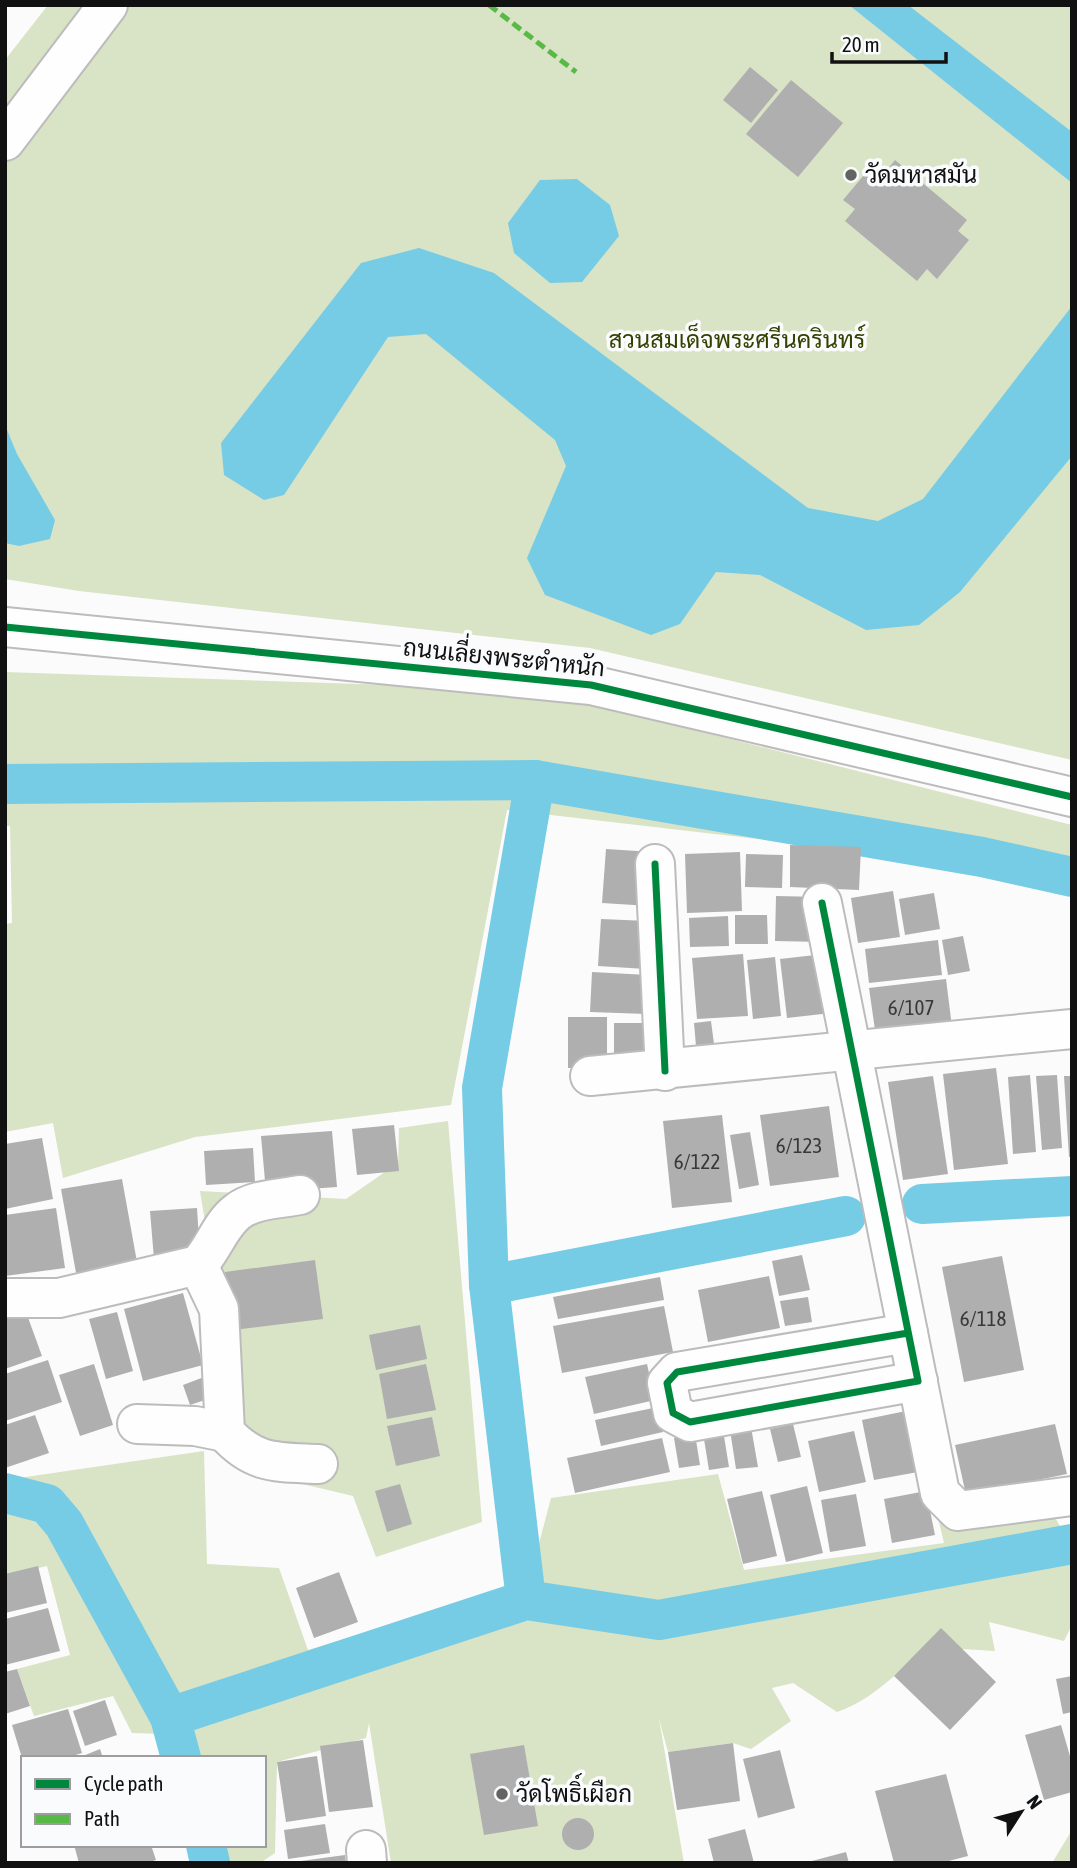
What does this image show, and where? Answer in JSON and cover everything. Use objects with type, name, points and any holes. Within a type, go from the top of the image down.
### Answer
[{"type":"street","points":[[5,141],[108,5]]},
{"type":"street","name":"ถนนเลี่ยงพระตำหนัก","points":[[5,628],[590,685],[1072,797]]},
{"type":"street","points":[[655,864],[665,1071]]},
{"type":"street","points":[[822,903],[940,1493],[958,1511],[1072,1496]]},
{"type":"street","points":[[590,1076],[665,1071],[1072,1029]]},
{"type":"street","points":[[5,1298],[59,1298],[198,1265],[212,1251],[237,1212],[258,1202],[300,1195]]},
{"type":"street","points":[[198,1265],[219,1309],[225,1432]]},
{"type":"street","points":[[908,1333],[677,1372],[667,1383],[673,1413],[690,1422],[918,1381]]},
{"type":"street","points":[[137,1424],[195,1426],[225,1432],[238,1447],[265,1462],[318,1464]]},
{"type":"green space","name":"สวนสมเด็จพระศรีนครินทร์","points":[[48,5],[1072,5],[1072,760],[590,648],[79,591],[5,579],[5,60]]},
{"type":"green space","points":[[5,672],[536,690],[1072,825],[1072,891],[963,863],[507,810],[451,1105],[195,1137],[63,1178],[53,1123],[5,1132],[5,924],[12,923],[10,826],[5,826]]},
{"type":"green space","points":[[448,1121],[482,1522],[376,1557],[353,1496],[239,1469],[229,1371],[200,1191],[346,1199],[398,1163],[399,1128]]},
{"type":"green space","points":[[204,1451],[207,1564],[279,1568],[308,1650],[446,1609],[504,1622],[531,1574],[551,1498],[718,1474],[744,1570],[944,1543],[938,1518],[1051,1511],[1072,1546],[1072,1625],[1064,1641],[989,1622],[995,1651],[962,1649],[941,1629],[880,1688],[837,1712],[793,1683],[772,1688],[791,1721],[751,1749],[733,1743],[668,1752],[659,1719],[684,1863],[391,1863],[369,1723],[366,1738],[277,1762],[275,1853],[260,1863],[226,1863],[219,1847],[266,1847],[266,1756],[175,1756],[164,1734],[132,1733],[113,1696],[34,1716],[17,1669],[70,1655],[47,1566],[5,1576],[5,1480]]},
{"type":"green space","points":[[1072,1830],[1072,1863],[1052,1863]]},
{"type":"water","points":[[849,5],[908,5],[1072,132],[1072,183]]},
{"type":"water","points":[[577,179],[610,205],[619,236],[582,282],[550,283],[514,253],[508,223],[540,180]]},
{"type":"water","points":[[419,248],[494,273],[808,508],[878,521],[923,499],[1072,306],[1072,456],[960,592],[919,625],[866,630],[760,575],[716,572],[680,624],[651,635],[545,595],[527,558],[566,466],[555,440],[426,334],[388,337],[284,495],[264,500],[224,475],[221,443],[361,263]]},
{"type":"water","points":[[5,425],[17,454],[55,520],[50,539],[19,546],[5,543]]},
{"type":"building","points":[[750,67],[778,90],[751,123],[723,100]]},
{"type":"building","points":[[791,80],[843,123],[798,177],[746,134]]},
{"type":"building","points":[[895,160],[967,220],[958,231],[969,240],[937,279],[927,269],[917,281],[845,221],[855,209],[843,200],[875,162],[886,171]]},
{"type":"building","points":[[790,845],[861,847],[859,890],[790,887]]},
{"type":"building","points":[[606,849],[653,852],[650,906],[602,903]]},
{"type":"building","points":[[740,852],[742,911],[687,913],[685,854]]},
{"type":"building","points":[[746,854],[783,855],[782,888],[745,887]]},
{"type":"building","points":[[893,891],[900,937],[858,943],[851,898]]},
{"type":"building","points":[[934,893],[940,929],[905,935],[899,899]]},
{"type":"building","points":[[776,896],[822,897],[821,942],[775,941]]},
{"type":"building","points":[[735,915],[767,915],[768,944],[735,944]]},
{"type":"building","points":[[728,916],[729,946],[690,947],[689,918]]},
{"type":"building","points":[[601,919],[648,921],[646,969],[598,966]]},
{"type":"building","points":[[963,936],[970,971],[948,975],[942,940]]},
{"type":"building","points":[[938,940],[942,975],[869,983],[865,949]]},
{"type":"building","points":[[743,954],[748,1016],[697,1019],[692,958]]},
{"type":"building","points":[[824,954],[831,1013],[787,1018],[780,959]]},
{"type":"building","points":[[775,957],[781,1016],[753,1019],[747,960]]},
{"type":"building","points":[[592,972],[648,975],[647,1014],[590,1012]]},
{"type":"building","points":[[946,979],[952,1027],[876,1037],[869,988]]},
{"type":"building","points":[[568,1017],[607,1017],[607,1068],[568,1068]]},
{"type":"building","points":[[711,1021],[714,1044],[696,1046],[694,1023]]},
{"type":"building","points":[[614,1023],[652,1023],[652,1058],[614,1058]]},
{"type":"building","points":[[996,1068],[1008,1164],[954,1170],[943,1074]]},
{"type":"building","points":[[1030,1075],[1036,1152],[1013,1154],[1008,1077]]},
{"type":"building","points":[[1057,1075],[1062,1148],[1042,1150],[1036,1076]]},
{"type":"building","points":[[933,1076],[948,1174],[903,1180],[888,1082]]},
{"type":"building","points":[[1064,1076],[1072,1076],[1072,1157],[1069,1157]]},
{"type":"building","points":[[829,1106],[839,1177],[770,1186],[760,1115]]},
{"type":"building","points":[[722,1115],[732,1202],[672,1208],[663,1121]]},
{"type":"building","points":[[394,1125],[399,1171],[357,1175],[352,1129]]},
{"type":"building","points":[[332,1131],[337,1187],[266,1192],[261,1136]]},
{"type":"building","points":[[750,1132],[759,1185],[739,1189],[730,1135]]},
{"type":"building","points":[[42,1138],[53,1199],[5,1209],[5,1144]]},
{"type":"building","points":[[253,1148],[255,1182],[206,1185],[204,1151]]},
{"type":"building","points":[[122,1179],[139,1273],[78,1284],[61,1189]]},
{"type":"building","points":[[56,1208],[65,1268],[5,1276],[5,1215]]},
{"type":"building","points":[[197,1208],[200,1255],[154,1259],[150,1211]]},
{"type":"building","points":[[802,1255],[810,1290],[779,1296],[772,1261]]},
{"type":"building","points":[[1002,1256],[1024,1370],[964,1382],[942,1267]]},
{"type":"building","points":[[315,1260],[323,1319],[233,1330],[225,1272]]},
{"type":"building","points":[[769,1276],[780,1328],[708,1342],[698,1290]]},
{"type":"building","points":[[660,1277],[664,1300],[558,1319],[553,1297]]},
{"type":"building","points":[[183,1293],[203,1365],[143,1381],[124,1309]]},
{"type":"building","points":[[808,1297],[812,1322],[785,1326],[780,1301]]},
{"type":"building","points":[[664,1306],[673,1352],[562,1373],[553,1326]]},
{"type":"building","points":[[26,1312],[42,1356],[5,1369],[5,1319]]},
{"type":"building","points":[[117,1312],[133,1371],[106,1379],[89,1319]]},
{"type":"building","points":[[420,1325],[427,1359],[376,1370],[369,1335]]},
{"type":"building","points":[[48,1360],[62,1402],[5,1421],[5,1374]]},
{"type":"building","points":[[94,1364],[113,1425],[80,1436],[59,1375]]},
{"type":"building","points":[[426,1364],[436,1410],[387,1419],[379,1374]]},
{"type":"building","points":[[647,1364],[655,1400],[594,1414],[585,1377]]},
{"type":"building","points":[[204,1377],[211,1398],[190,1405],[183,1385]]},
{"type":"building","points":[[658,1407],[663,1432],[601,1446],[595,1420]]},
{"type":"building","points":[[906,1411],[918,1472],[874,1480],[862,1420]]},
{"type":"building","points":[[35,1415],[49,1453],[5,1468],[5,1425]]},
{"type":"building","points":[[432,1417],[440,1456],[396,1466],[387,1426]]},
{"type":"building","points":[[793,1424],[801,1457],[778,1462],[770,1429]]},
{"type":"building","points":[[1055,1424],[1067,1474],[966,1495],[955,1445]]},
{"type":"building","points":[[751,1427],[758,1467],[736,1469],[730,1430]]},
{"type":"building","points":[[723,1430],[729,1467],[709,1470],[703,1433]]},
{"type":"building","points":[[854,1431],[866,1482],[819,1492],[808,1441]]},
{"type":"building","points":[[695,1434],[700,1465],[679,1468],[674,1438]]},
{"type":"building","points":[[662,1438],[670,1472],[575,1493],[567,1458]]},
{"type":"building","points":[[400,1484],[412,1524],[387,1532],[375,1491]]},
{"type":"building","points":[[807,1486],[823,1553],[786,1562],[770,1495]]},
{"type":"building","points":[[762,1491],[777,1556],[743,1564],[727,1499]]},
{"type":"building","points":[[926,1491],[935,1535],[892,1543],[884,1499]]},
{"type":"building","points":[[856,1494],[866,1546],[830,1552],[821,1500]]},
{"type":"building","points":[[38,1566],[47,1603],[5,1613],[5,1574]]},
{"type":"building","points":[[339,1572],[358,1622],[314,1638],[296,1588]]},
{"type":"building","points":[[48,1608],[60,1651],[5,1665],[5,1619]]},
{"type":"building","points":[[941,1628],[996,1682],[950,1730],[894,1676]]},
{"type":"building","points":[[17,1669],[30,1706],[5,1714],[5,1672]]},
{"type":"building","points":[[1072,1676],[1072,1712],[1063,1714],[1056,1679]]},
{"type":"building","points":[[105,1700],[117,1735],[85,1746],[73,1711]]},
{"type":"building","points":[[68,1709],[82,1753],[72,1756],[21,1756],[12,1725]]},
{"type":"building","points":[[1061,1725],[1072,1763],[1072,1792],[1044,1800],[1025,1735]]},
{"type":"building","points":[[363,1740],[373,1807],[329,1812],[320,1746]]},
{"type":"building","points":[[733,1743],[740,1801],[677,1810],[668,1752]]},
{"type":"building","points":[[524,1745],[538,1826],[484,1835],[470,1754]]},
{"type":"building","points":[[100,1749],[102,1756],[83,1756]]},
{"type":"building","points":[[780,1750],[795,1808],[758,1818],[743,1759]]},
{"type":"building","points":[[317,1756],[326,1816],[286,1822],[277,1762]]},
{"type":"building","points":[[946,1774],[968,1856],[941,1863],[894,1863],[875,1791]]},
{"type":"building","points":[[578,1818],[589,1823],[594,1834],[589,1845],[578,1850],[567,1845],[562,1834],[567,1823]]},
{"type":"building","points":[[325,1824],[330,1853],[288,1859],[284,1830]]},
{"type":"building","points":[[745,1829],[754,1863],[714,1863],[708,1839]]},
{"type":"building","points":[[75,1847],[152,1847],[156,1860],[146,1863],[79,1863]]},
{"type":"building","points":[[846,1852],[849,1863],[808,1863],[808,1862]]},
{"type":"building","points":[[345,1855],[346,1863],[301,1863],[301,1861]]},
{"type":"waterway","points":[[5,784],[535,780],[982,857],[1072,877]]},
{"type":"waterway","points":[[526,1600],[489,1285],[482,1088],[535,780]]},
{"type":"waterway","points":[[922,1204],[1072,1196]]},
{"type":"waterway","points":[[489,1285],[846,1216]]},
{"type":"waterway","points":[[5,1493],[47,1504],[64,1524],[170,1717],[180,1756]]},
{"type":"waterway","points":[[170,1717],[526,1600],[659,1620],[1072,1544]]},
{"type":"waterway","points":[[206,1847],[210,1863]]},
{"type":"marked path","points":[[489,5],[576,72]]},
{"type":"cycle path","points":[[5,627],[591,685],[1072,797]]},
{"type":"cycle path","points":[[655,864],[665,1071]]},
{"type":"cycle path","points":[[822,903],[918,1381],[690,1422],[673,1413],[667,1383],[677,1372],[908,1333]]},
{"type":"place","name":"วัดมหาสมัน","points":[[851,175]]},
{"type":"place","name":"วัดโพธิ์เผือก","points":[[502,1794]]}]
